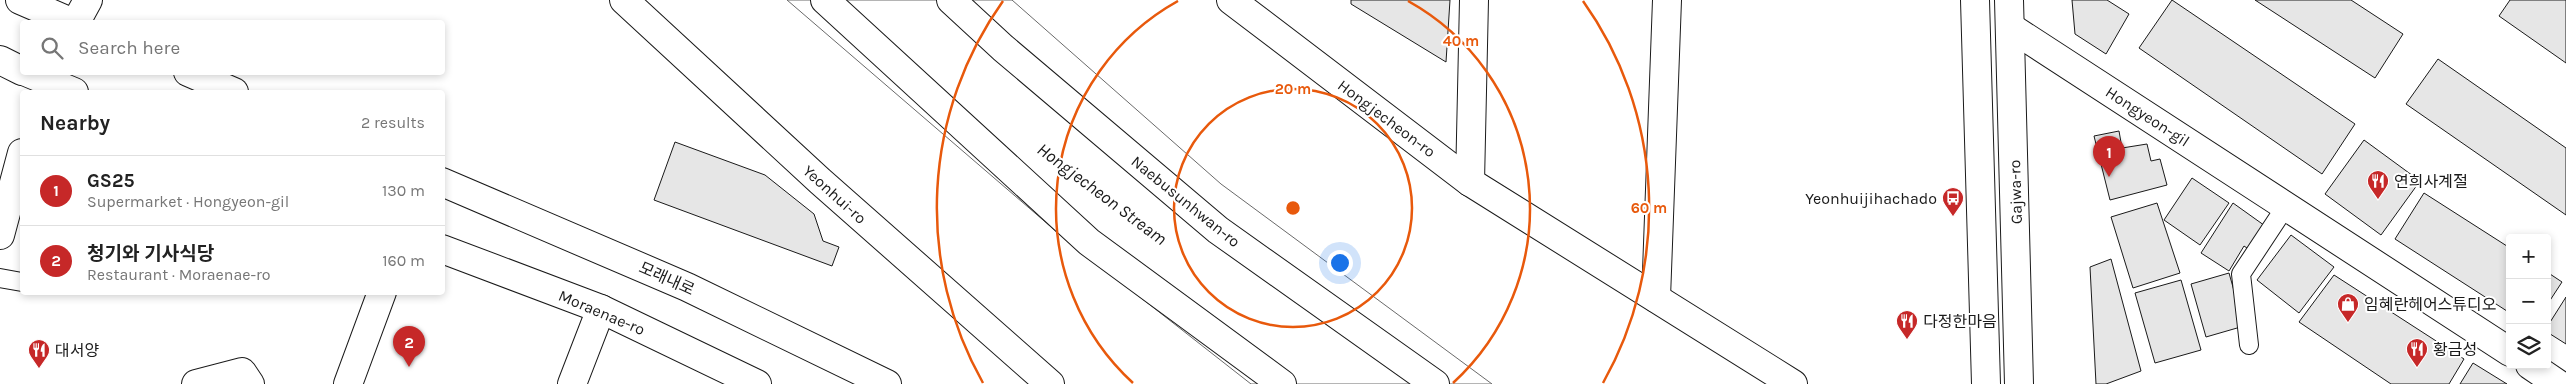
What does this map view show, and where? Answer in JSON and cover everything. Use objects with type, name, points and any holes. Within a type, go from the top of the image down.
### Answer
[{"type":"main road","points":[[20,0],[66,20]]},
{"type":"main road","points":[[77,20],[88,0]]},
{"type":"main road","name":"Yeonhui-ro","points":[[624,0],[820,181],[1050,384]]},
{"type":"main road","points":[[825,0],[1089,242],[1282,384]]},
{"type":"main road","name":"Naebusunhwan-ro","points":[[951,0],[1003,48],[1218,230],[1435,384]]},
{"type":"main road","name":"Hongjecheon-ro","points":[[1232,0],[1470,182],[1793,384]]},
{"type":"main road","points":[[1470,182],[1474,0]]},
{"type":"main road","points":[[1656,298],[1667,0]]},
{"type":"main road","points":[[1975,0],[1986,384]]},
{"type":"main road","name":"Gajwa-ro","points":[[2009,0],[2019,384]]},
{"type":"main road","name":"Hongyeon-gil","points":[[2010,27],[2506,349]]},
{"type":"main road","points":[[0,60],[20,69]]},
{"type":"main road","points":[[195,75],[229,90]]},
{"type":"main road","points":[[38,78],[69,90]]},
{"type":"main road","points":[[0,235],[4,198],[20,158]]},
{"type":"main road","name":"모래내로","points":[[445,183],[687,287],[887,384]]},
{"type":"main road","name":"Moraenae-ro","points":[[445,250],[601,309],[757,384]]},
{"type":"main road","points":[[348,384],[381,295]]},
{"type":"main road","points":[[572,384],[601,309]]},
{"type":"main road","points":[[2536,369],[2558,384]]},
{"type":"main road","points":[[196,384],[242,372],[250,384]]},
{"type":"lane","points":[[2249,345],[2241,274],[2286,206]]},
{"type":"lane","points":[[0,278],[20,282]]},
{"type":"pier","points":[[787,0],[1012,0],[1221,184],[1492,384],[1251,384],[1057,232]]},
{"type":"building","points":[[1351,0],[1450,0],[1446,62],[1351,4]]},
{"type":"building","points":[[2072,0],[2107,0],[2129,14],[2106,54],[2075,34]]},
{"type":"building","points":[[2172,0],[2355,124],[2322,174],[2139,48]]},
{"type":"building","points":[[2255,0],[2351,0],[2403,34],[2375,78]]},
{"type":"building","points":[[2510,0],[2566,0],[2566,63],[2499,16]]},
{"type":"building","points":[[2438,59],[2566,148],[2566,215],[2406,104]]},
{"type":"building","points":[[2119,131],[2122,148],[2147,144],[2151,161],[2160,159],[2167,185],[2110,200],[2094,136]]},
{"type":"building","points":[[2364,140],[2420,181],[2381,235],[2325,194]]},
{"type":"building","points":[[675,142],[765,175],[814,214],[823,241],[839,247],[832,266],[654,200]]},
{"type":"building","points":[[2192,178],[2229,203],[2200,245],[2164,220]]},
{"type":"building","points":[[2424,193],[2506,245],[2506,310],[2395,239]]},
{"type":"building","points":[[2157,203],[2180,273],[2133,288],[2111,217]]},
{"type":"building","points":[[2233,203],[2268,228],[2253,252],[2244,246],[2229,271],[2201,253]]},
{"type":"building","points":[[2291,235],[2334,267],[2299,313],[2257,280]]},
{"type":"building","points":[[2111,259],[2141,371],[2106,384],[2096,384],[2090,267]]},
{"type":"building","points":[[2229,273],[2244,326],[2206,337],[2191,284]]},
{"type":"building","points":[[2334,275],[2464,359],[2449,384],[2391,384],[2299,322]]},
{"type":"building","points":[[2551,275],[2562,282],[2551,299]]},
{"type":"building","points":[[2181,280],[2201,350],[2155,363],[2135,293]]},
{"type":"building","points":[[2566,297],[2566,344],[2551,335],[2551,321]]},
{"type":"building","points":[[2473,363],[2507,384],[2460,384]]},
{"type":"place","name":"GS25","points":[[2109,177]]},
{"type":"place","name":"연희사계절","points":[[2378,200]]},
{"type":"place","name":"Yeonhuijihachado","points":[[1953,217]]},
{"type":"place","name":"임혜란헤어스튜디오","points":[[2348,323]]},
{"type":"place","name":"다정한마음","points":[[1907,340]]},
{"type":"place","name":"청기와 기사식당","points":[[409,367]]},
{"type":"place","name":"황금성","points":[[2417,368]]},
{"type":"place","name":"대서양","points":[[39,369]]},
{"type":"water label","name":"Hongjecheon Stream","points":[[1102,194]]}]
